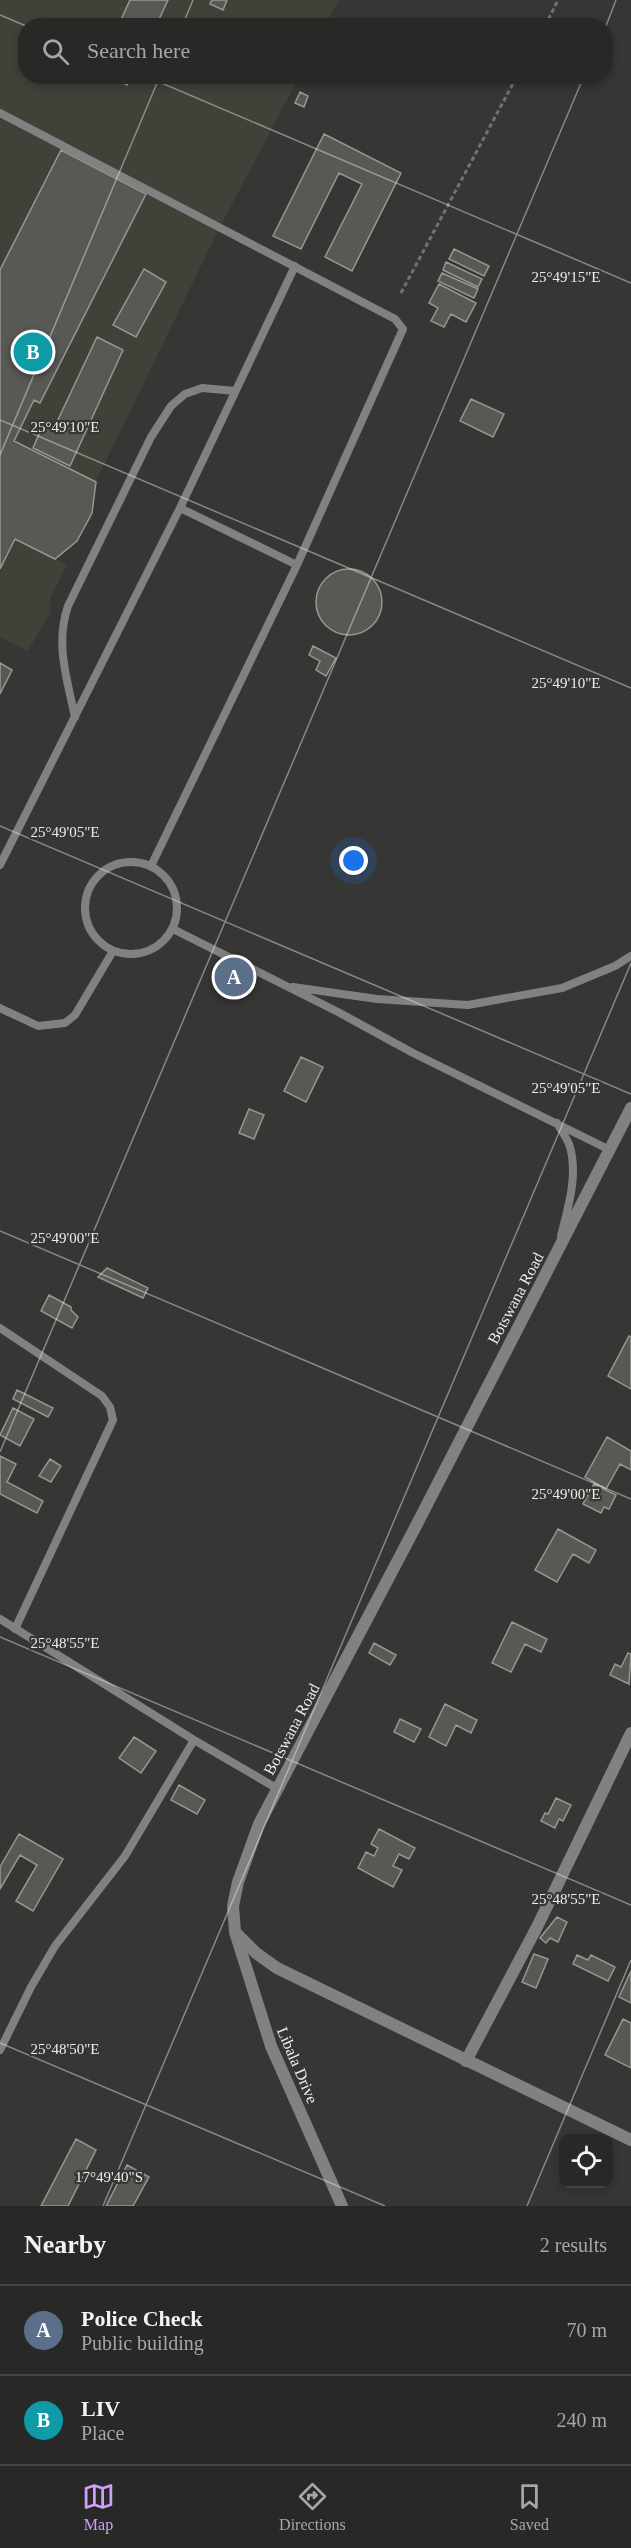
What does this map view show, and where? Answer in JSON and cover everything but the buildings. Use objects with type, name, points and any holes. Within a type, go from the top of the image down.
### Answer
[{"type":"street","name":"Botswana Road","points":[[235,1932],[233,1906],[238,1882],[259,1824],[556,1257],[631,1108]]},
{"type":"street","points":[[466,2061],[537,1927],[631,1733]]},
{"type":"street","points":[[235,1932],[277,1968],[631,2140]]},
{"type":"street","name":"Libala Drive","points":[[235,1932],[271,2046],[342,2206]]},
{"type":"lane","points":[[0,113],[395,319],[403,329],[297,565],[151,866]]},
{"type":"lane","points":[[0,865],[180,508],[295,266]]},
{"type":"lane","points":[[75,717],[61,648],[62,625],[68,606],[151,437],[171,406],[185,394],[202,388],[235,391]]},
{"type":"lane","points":[[180,508],[297,565]]},
{"type":"lane","points":[[136,862],[151,866],[172,886],[177,908],[172,928],[166,938],[147,952],[136,954],[113,951],[99,942],[90,929],[85,913],[86,897],[93,882],[105,870],[120,863],[136,862]]},
{"type":"lane","points":[[172,928],[413,1053],[610,1150]]},
{"type":"lane","points":[[0,1008],[38,1026],[65,1023],[75,1015],[113,951]]},
{"type":"lane","points":[[285,986],[377,999],[468,1005],[562,988],[615,966],[631,956]]},
{"type":"lane","points":[[615,966],[631,964]]},
{"type":"lane","points":[[556,1122],[569,1145],[572,1183],[556,1257]]},
{"type":"lane","points":[[0,1328],[102,1396],[110,1407],[113,1420],[15,1629]]},
{"type":"lane","points":[[0,1619],[194,1740],[278,1789]]},
{"type":"lane","points":[[0,2050],[31,1987],[55,1946],[125,1856],[194,1740]]},
{"type":"path","points":[[549,18],[558,0]]},
{"type":"path","points":[[401,293],[513,84]]},
{"type":"shaded area","points":[[0,0],[339,0],[329,18],[18,18],[18,84],[295,84],[220,227],[96,481],[92,513],[85,528],[77,541],[56,559],[67,565],[51,596],[50,613],[28,651],[0,637]]},
{"type":"place","name":"LIV","points":[[33,352]]},
{"type":"place","name":"Police Check","points":[[234,977]]}]
